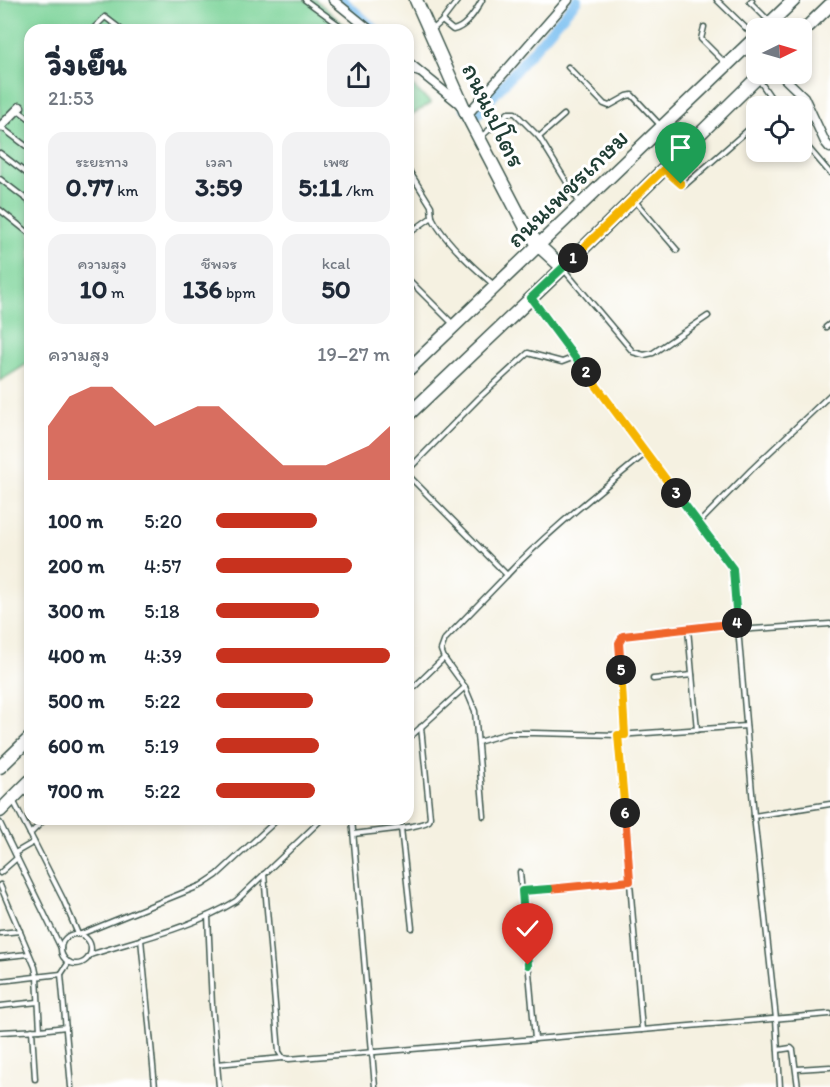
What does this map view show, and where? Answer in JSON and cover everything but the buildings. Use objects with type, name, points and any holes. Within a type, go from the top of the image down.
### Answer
[{"type":"main road","name":"ถนนเปโตร","points":[[416,0],[463,107],[525,226],[540,246],[563,268]]},
{"type":"main road","points":[[775,18],[794,0]]},
{"type":"main road","points":[[812,25],[827,13]]},
{"type":"main road","name":"ถนนเพชรเกษม","points":[[414,361],[540,246],[746,47]]},
{"type":"main road","points":[[414,409],[563,268],[750,84]]},
{"type":"main road","points":[[0,767],[24,744]]},
{"type":"main road","points":[[0,811],[24,787]]},
{"type":"street","points":[[333,0],[363,24]]},
{"type":"street","points":[[414,67],[463,107],[568,0]]},
{"type":"street","points":[[790,84],[804,97],[830,148]]},
{"type":"street","points":[[0,126],[19,108]]},
{"type":"lane","points":[[305,0],[338,24]]},
{"type":"lane","points":[[430,32],[458,0]]},
{"type":"lane","points":[[442,21],[453,30],[459,29],[482,0]]},
{"type":"lane","points":[[717,0],[746,28]]},
{"type":"lane","points":[[752,0],[750,2],[763,18]]},
{"type":"lane","points":[[98,24],[105,17],[114,24]]},
{"type":"lane","points":[[704,27],[701,39],[727,65]]},
{"type":"lane","points":[[568,67],[604,104],[609,106],[632,95],[662,127]]},
{"type":"lane","points":[[414,72],[427,77]]},
{"type":"lane","points":[[19,108],[24,113]]},
{"type":"lane","points":[[479,139],[508,113],[515,112],[538,137],[581,205]]},
{"type":"lane","points":[[538,137],[564,115]]},
{"type":"lane","points":[[0,126],[24,144]]},
{"type":"lane","points":[[664,169],[685,185],[746,132]]},
{"type":"lane","points":[[812,152],[830,173]]},
{"type":"lane","points":[[0,153],[24,171]]},
{"type":"lane","points":[[0,179],[24,197]]},
{"type":"lane","points":[[414,179],[430,206],[437,226],[474,269],[496,286]]},
{"type":"lane","points":[[633,200],[677,250]]},
{"type":"lane","points":[[0,210],[24,229]]},
{"type":"lane","points":[[414,230],[432,217]]},
{"type":"lane","points":[[563,268],[633,352],[644,356],[653,353],[708,316]]},
{"type":"lane","points":[[414,285],[454,326]]},
{"type":"lane","points":[[531,298],[733,569],[754,816],[776,1019],[780,1087]]},
{"type":"lane","points":[[826,327],[830,324]]},
{"type":"lane","points":[[414,466],[479,398],[528,353],[562,362],[575,357]]},
{"type":"lane","points":[[699,523],[830,395]]},
{"type":"lane","points":[[484,816],[476,711],[465,687],[444,658],[441,650],[445,639],[524,557],[646,453]]},
{"type":"lane","points":[[414,478],[507,575]]},
{"type":"lane","points":[[625,735],[620,638],[737,623]]},
{"type":"lane","points":[[738,630],[830,624]]},
{"type":"lane","points":[[688,629],[697,730]]},
{"type":"lane","points":[[414,687],[444,658]]},
{"type":"lane","points":[[653,679],[692,675]]},
{"type":"lane","points":[[414,733],[465,687]]},
{"type":"lane","points":[[478,742],[508,733],[625,735],[746,726]]},
{"type":"lane","points":[[354,834],[401,828],[429,821],[421,727]]},
{"type":"lane","points":[[618,735],[642,1030]]},
{"type":"lane","points":[[12,798],[24,822]]},
{"type":"lane","points":[[754,816],[830,804]]},
{"type":"lane","points":[[0,823],[63,956],[69,962],[81,963],[90,955],[90,943],[88,939],[79,934],[26,825]]},
{"type":"lane","points":[[30,834],[39,825]]},
{"type":"lane","points":[[61,948],[69,936],[202,885],[217,875],[271,825]]},
{"type":"lane","points":[[90,955],[208,916],[236,901],[316,825]]},
{"type":"lane","points":[[353,825],[375,1087]]},
{"type":"lane","points":[[401,828],[412,928]]},
{"type":"lane","points":[[15,853],[34,842]]},
{"type":"lane","points":[[0,873],[17,858]]},
{"type":"lane","points":[[520,872],[535,1039]]},
{"type":"lane","points":[[264,874],[279,1052],[283,1058]]},
{"type":"lane","points":[[522,891],[630,881]]},
{"type":"lane","points":[[0,885],[35,967],[40,1030]]},
{"type":"lane","points":[[208,916],[219,1087]]},
{"type":"lane","points":[[0,933],[20,931]]},
{"type":"lane","points":[[141,939],[155,1087]]},
{"type":"lane","points":[[0,957],[30,954]]},
{"type":"lane","points":[[69,962],[61,974],[71,1087]]},
{"type":"lane","points":[[0,981],[61,974]]},
{"type":"lane","points":[[0,1006],[38,1002]]},
{"type":"lane","points":[[217,1064],[830,1014]]},
{"type":"lane","points":[[0,1032],[66,1027]]},
{"type":"lane","points":[[32,1030],[35,1079]]},
{"type":"lane","points":[[778,1050],[791,1048],[793,1050],[798,1087]]},
{"type":"lane","points":[[797,1069],[830,1067]]},
{"type":"green space","points":[[0,0],[316,0],[343,24],[24,24],[24,366],[0,381]]},
{"type":"green space","points":[[414,87],[431,103],[414,113]]},
{"type":"waterway","points":[[342,0],[369,24]]},
{"type":"waterway","points":[[465,107],[475,117],[577,0]]},
{"type":"route","points":[[528,965],[522,891],[630,881],[618,735],[625,735],[620,638],[737,623],[733,569],[531,298],[664,169],[681,184]]}]
